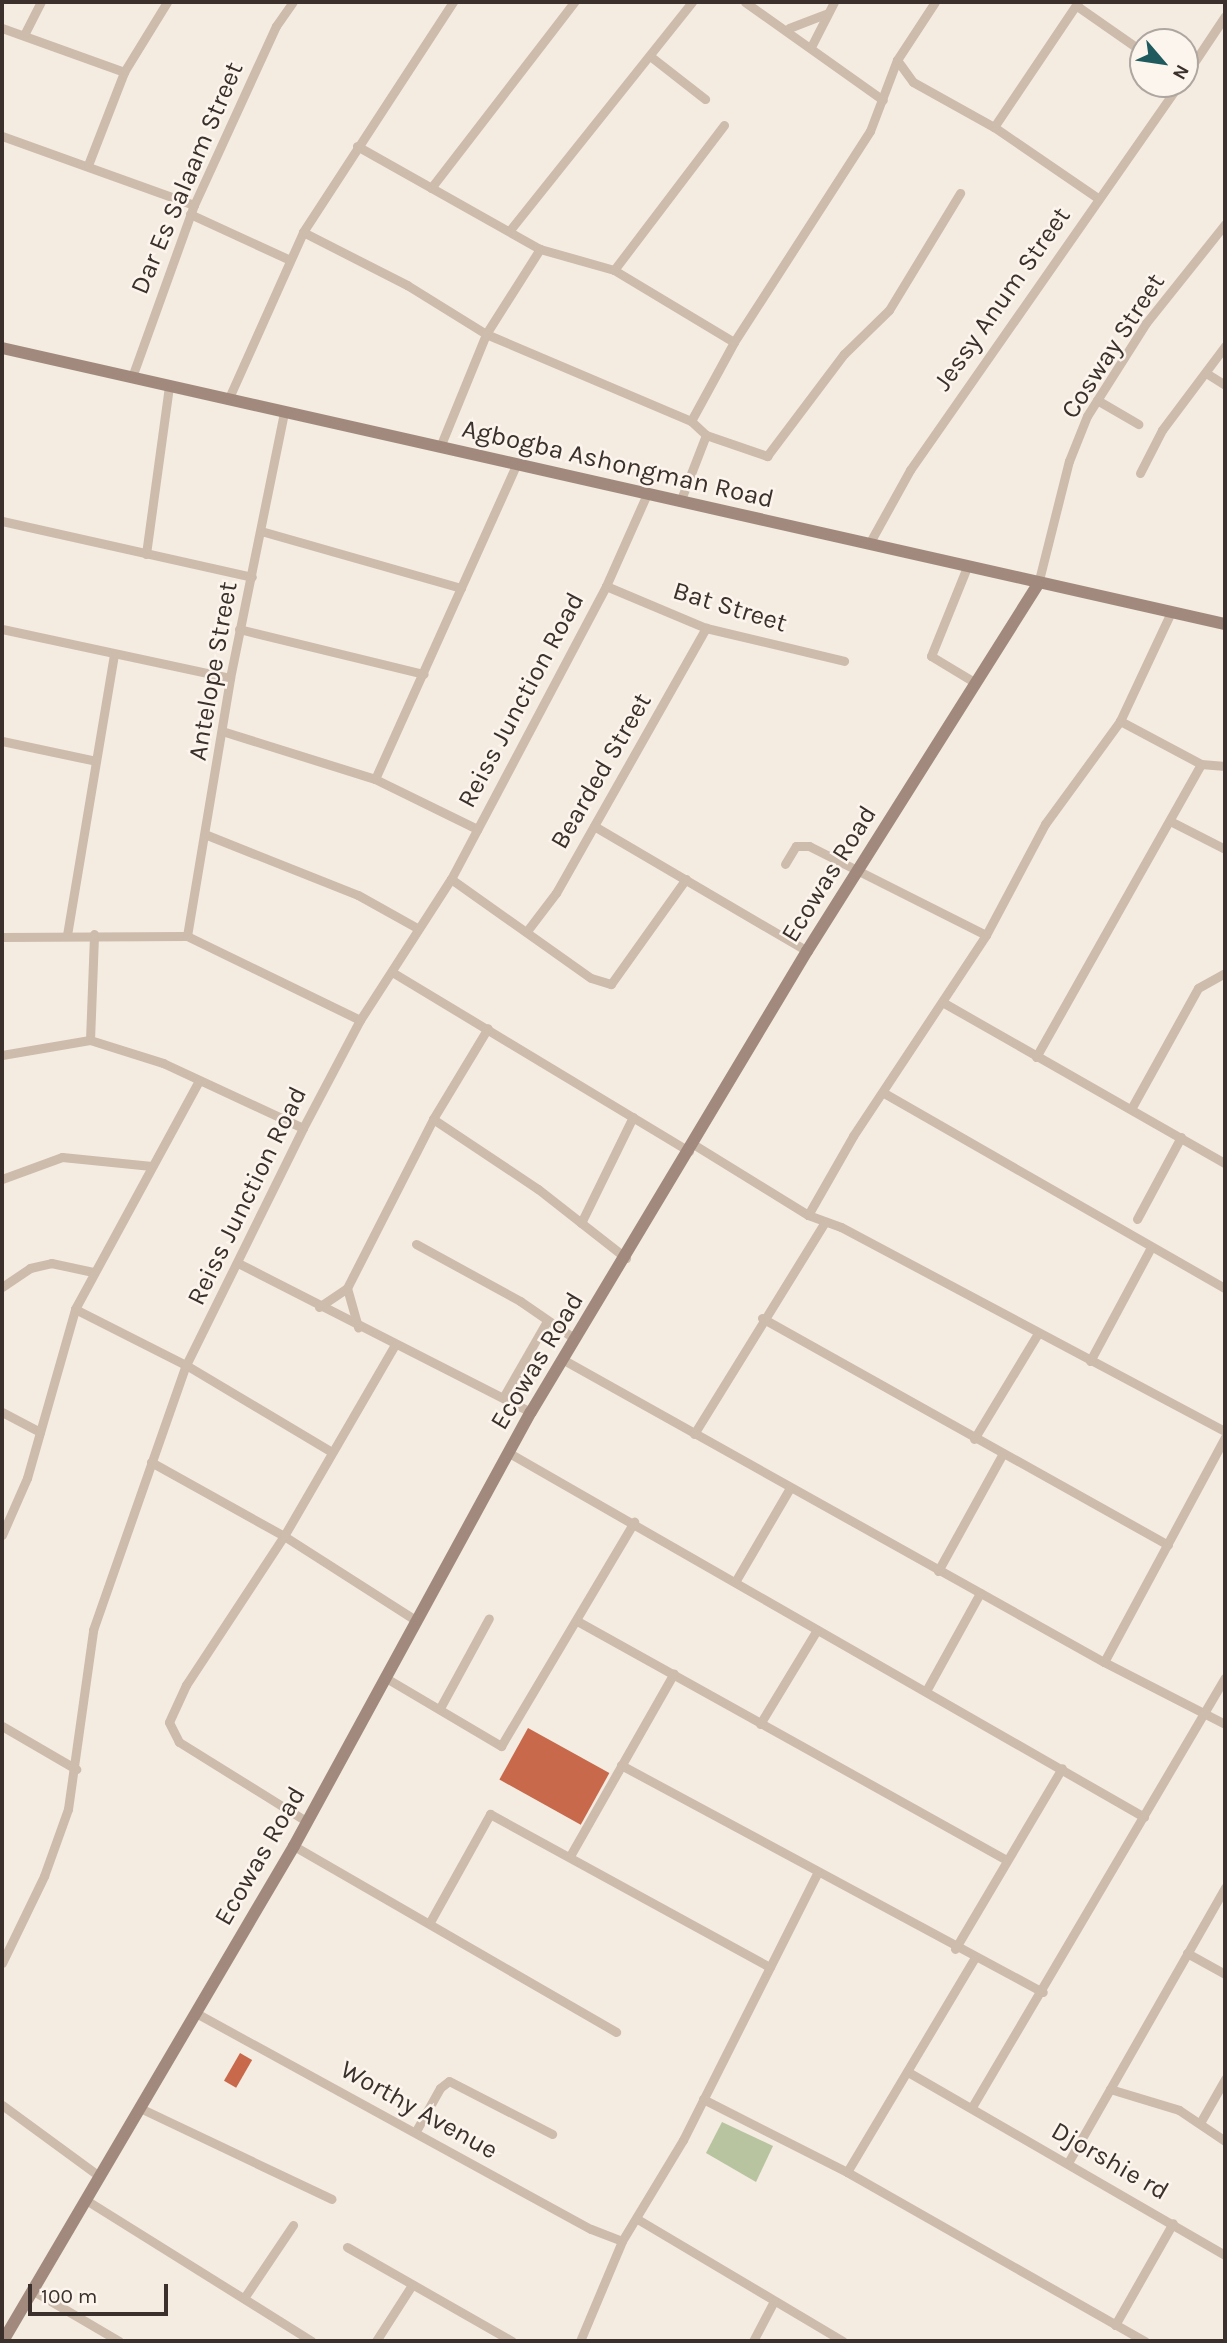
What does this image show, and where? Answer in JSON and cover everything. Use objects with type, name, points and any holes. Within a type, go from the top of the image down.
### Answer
[{"type":"street","points":[[25,33],[41,2]]},
{"type":"street","points":[[88,165],[124,72],[167,2]]},
{"type":"street","name":"Dar Es Salaam Street","points":[[132,377],[192,210],[276,26],[293,2]]},
{"type":"street","points":[[228,400],[288,259],[303,232],[453,2]]},
{"type":"street","points":[[431,188],[574,2]]},
{"type":"street","points":[[510,230],[692,2]]},
{"type":"street","points":[[745,2],[789,28],[883,100]]},
{"type":"street","points":[[812,45],[834,2]]},
{"type":"street","points":[[691,421],[734,342],[844,174],[883,100],[897,60],[935,2]]},
{"type":"street","points":[[994,127],[1077,4],[1129,42]]},
{"type":"street","points":[[789,28],[826,14]]},
{"type":"street","points":[[1199,55],[1225,16]]},
{"type":"street","points":[[2,28],[25,33],[124,72]]},
{"type":"street","points":[[650,56],[705,99]]},
{"type":"street","points":[[897,60],[913,82],[994,127],[1098,199]]},
{"type":"street","points":[[889,84],[913,82]]},
{"type":"street","name":"Jessy Anum Street","points":[[869,544],[909,470],[1170,98]]},
{"type":"street","points":[[614,270],[724,125]]},
{"type":"street","points":[[2,136],[88,165],[192,210],[288,259]]},
{"type":"street","points":[[357,146],[540,249],[614,270],[734,342]]},
{"type":"street","points":[[303,232],[407,285],[486,334],[691,421],[706,435],[760,456],[775,450],[844,354],[889,310],[960,193]]},
{"type":"street","name":"Cosway Street","points":[[1038,584],[1069,461],[1097,400],[1146,323],[1225,224]]},
{"type":"street","points":[[440,447],[486,334],[540,249]]},
{"type":"street","points":[[1140,473],[1162,430],[1225,346]]},
{"type":"street","name":"Agbogba Ashongman Road","points":[[2,348],[1038,584],[1225,622]]},
{"type":"street","points":[[1206,373],[1225,385]]},
{"type":"street","points":[[146,554],[169,387]]},
{"type":"street","points":[[1097,400],[1138,424]]},
{"type":"street","name":"Antelope Street","points":[[187,936],[207,835],[239,629],[284,413]]},
{"type":"street","points":[[680,502],[706,435]]},
{"type":"street","points":[[375,779],[516,465]]},
{"type":"street","name":"Reiss Junction Road","points":[[2,1963],[44,1876],[76,1769],[93,1630],[186,1365],[303,1128],[360,1020],[451,879],[606,586],[647,494]]},
{"type":"street","points":[[2,521],[251,577]]},
{"type":"street","points":[[261,531],[461,588]]},
{"type":"street","points":[[967,567],[932,656],[976,683]]},
{"type":"street","name":"Ecowas Road","points":[[3,2341],[294,1846],[562,1359],[626,1258],[807,951],[1038,584]]},
{"type":"street","name":"Bat Street","points":[[606,586],[706,628],[844,660]]},
{"type":"street","points":[[808,1215],[985,935],[1045,824],[1120,721],[1171,612]]},
{"type":"street","name":"Bearded Street","points":[[527,931],[594,826],[706,628]]},
{"type":"street","points":[[2,629],[230,678]]},
{"type":"street","points":[[239,629],[424,674]]},
{"type":"street","points":[[67,935],[114,655]]},
{"type":"street","points":[[1120,721],[1201,764],[1225,766]]},
{"type":"street","points":[[222,731],[375,779],[477,829]]},
{"type":"street","points":[[2,741],[96,761]]},
{"type":"street","points":[[1036,1056],[1172,822],[1201,764]]},
{"type":"street","points":[[1172,822],[1225,849]]},
{"type":"street","points":[[594,826],[807,951]]},
{"type":"street","points":[[207,835],[358,895],[417,928]]},
{"type":"street","points":[[785,864],[801,844],[858,869],[985,935]]},
{"type":"street","points":[[451,879],[591,978],[611,985],[686,879]]},
{"type":"street","points":[[90,1040],[94,934]]},
{"type":"street","points":[[2,937],[94,934],[187,936],[360,1020]]},
{"type":"street","points":[[391,972],[633,1117],[691,1147],[808,1215],[1225,1431]]},
{"type":"street","points":[[1130,1109],[1198,988],[1225,973]]},
{"type":"street","points":[[943,1003],[1225,1163]]},
{"type":"street","points":[[318,1307],[347,1288],[433,1119],[488,1028]]},
{"type":"street","points":[[2,1055],[90,1040],[199,1080],[303,1128]]},
{"type":"street","points":[[2,1535],[40,1432],[75,1309],[199,1080]]},
{"type":"street","points":[[884,1093],[1225,1288]]},
{"type":"street","points":[[581,1223],[633,1117]]},
{"type":"street","points":[[433,1119],[581,1223],[626,1258]]},
{"type":"street","points":[[1136,1219],[1181,1137]]},
{"type":"street","points":[[2,1180],[62,1157],[152,1166]]},
{"type":"street","points":[[694,1434],[762,1318],[825,1222]]},
{"type":"street","points":[[416,1244],[575,1339]]},
{"type":"street","points":[[1090,1361],[1152,1247]]},
{"type":"street","points":[[2,1287],[30,1268],[51,1263],[93,1272]]},
{"type":"street","points":[[238,1263],[394,1346],[504,1396],[531,1412]]},
{"type":"street","points":[[347,1288],[358,1327]]},
{"type":"street","points":[[75,1309],[186,1365],[330,1451]]},
{"type":"street","points":[[762,1318],[1002,1455],[1168,1545]]},
{"type":"street","points":[[504,1396],[547,1321]]},
{"type":"street","points":[[974,1439],[1037,1335]]},
{"type":"street","points":[[306,1821],[179,1742],[169,1722],[186,1685],[284,1536],[330,1451],[394,1346]]},
{"type":"street","points":[[562,1359],[938,1571],[1104,1662],[1225,1724]]},
{"type":"street","points":[[2,1412],[40,1432]]},
{"type":"street","points":[[1104,1662],[1225,1437]]},
{"type":"street","points":[[509,1453],[634,1522],[1144,1817]]},
{"type":"street","points":[[938,1571],[1002,1455]]},
{"type":"street","points":[[151,1462],[284,1536],[417,1621]]},
{"type":"street","points":[[735,1582],[790,1488]]},
{"type":"street","points":[[386,1678],[502,1746],[579,1622],[634,1522]]},
{"type":"street","points":[[926,1691],[980,1593]]},
{"type":"street","points":[[440,1708],[489,1618]]},
{"type":"street","points":[[579,1622],[1006,1860]]},
{"type":"street","points":[[760,1724],[817,1630]]},
{"type":"street","points":[[569,1856],[674,1674]]},
{"type":"street","points":[[972,2107],[1043,1992],[1225,1678]]},
{"type":"street","points":[[2,1726],[76,1769]]},
{"type":"street","points":[[621,1765],[974,1959],[1043,1992]]},
{"type":"street","points":[[956,1949],[1062,1768]]},
{"type":"street","points":[[430,1922],[490,1814],[771,1967]]},
{"type":"street","points":[[294,1846],[430,1922],[616,2032]]},
{"type":"street","points":[[580,2341],[622,2241],[639,2220],[817,1873]]},
{"type":"street","points":[[1069,2161],[1225,1887]]},
{"type":"street","points":[[1187,1953],[1225,1974]]},
{"type":"street","points":[[847,2172],[974,1959]]},
{"type":"street","name":"Worthy Avenue","points":[[196,2013],[622,2241]]},
{"type":"street","name":"Djorshie rd","points":[[908,2072],[1069,2161],[1225,2255]]},
{"type":"street","points":[[1200,2123],[1225,2079]]},
{"type":"street","points":[[416,2132],[440,2088],[449,2081],[552,2134]]},
{"type":"street","points":[[1110,2089],[1167,2105],[1200,2123],[1225,2141]]},
{"type":"street","points":[[703,2099],[847,2172],[1144,2341]]},
{"type":"street","points":[[2,2105],[99,2176]]},
{"type":"street","points":[[140,2108],[332,2199]]},
{"type":"street","points":[[86,2200],[312,2341]]},
{"type":"street","points":[[639,2220],[843,2341]]},
{"type":"street","points":[[1115,2325],[1173,2223]]},
{"type":"street","points":[[244,2298],[293,2225]]},
{"type":"street","points":[[347,2248],[512,2341]]},
{"type":"street","points":[[376,2341],[412,2285]]},
{"type":"street","points":[[32,2290],[119,2341]]},
{"type":"street","points":[[753,2341],[774,2301]]},
{"type":"green space","points":[[722,2122],[773,2146],[756,2182],[706,2153]]},
{"type":"building","points":[[528,1728],[609,1773],[581,1825],[499,1780]]},
{"type":"building","points":[[240,2053],[252,2060],[236,2088],[224,2081]]}]
